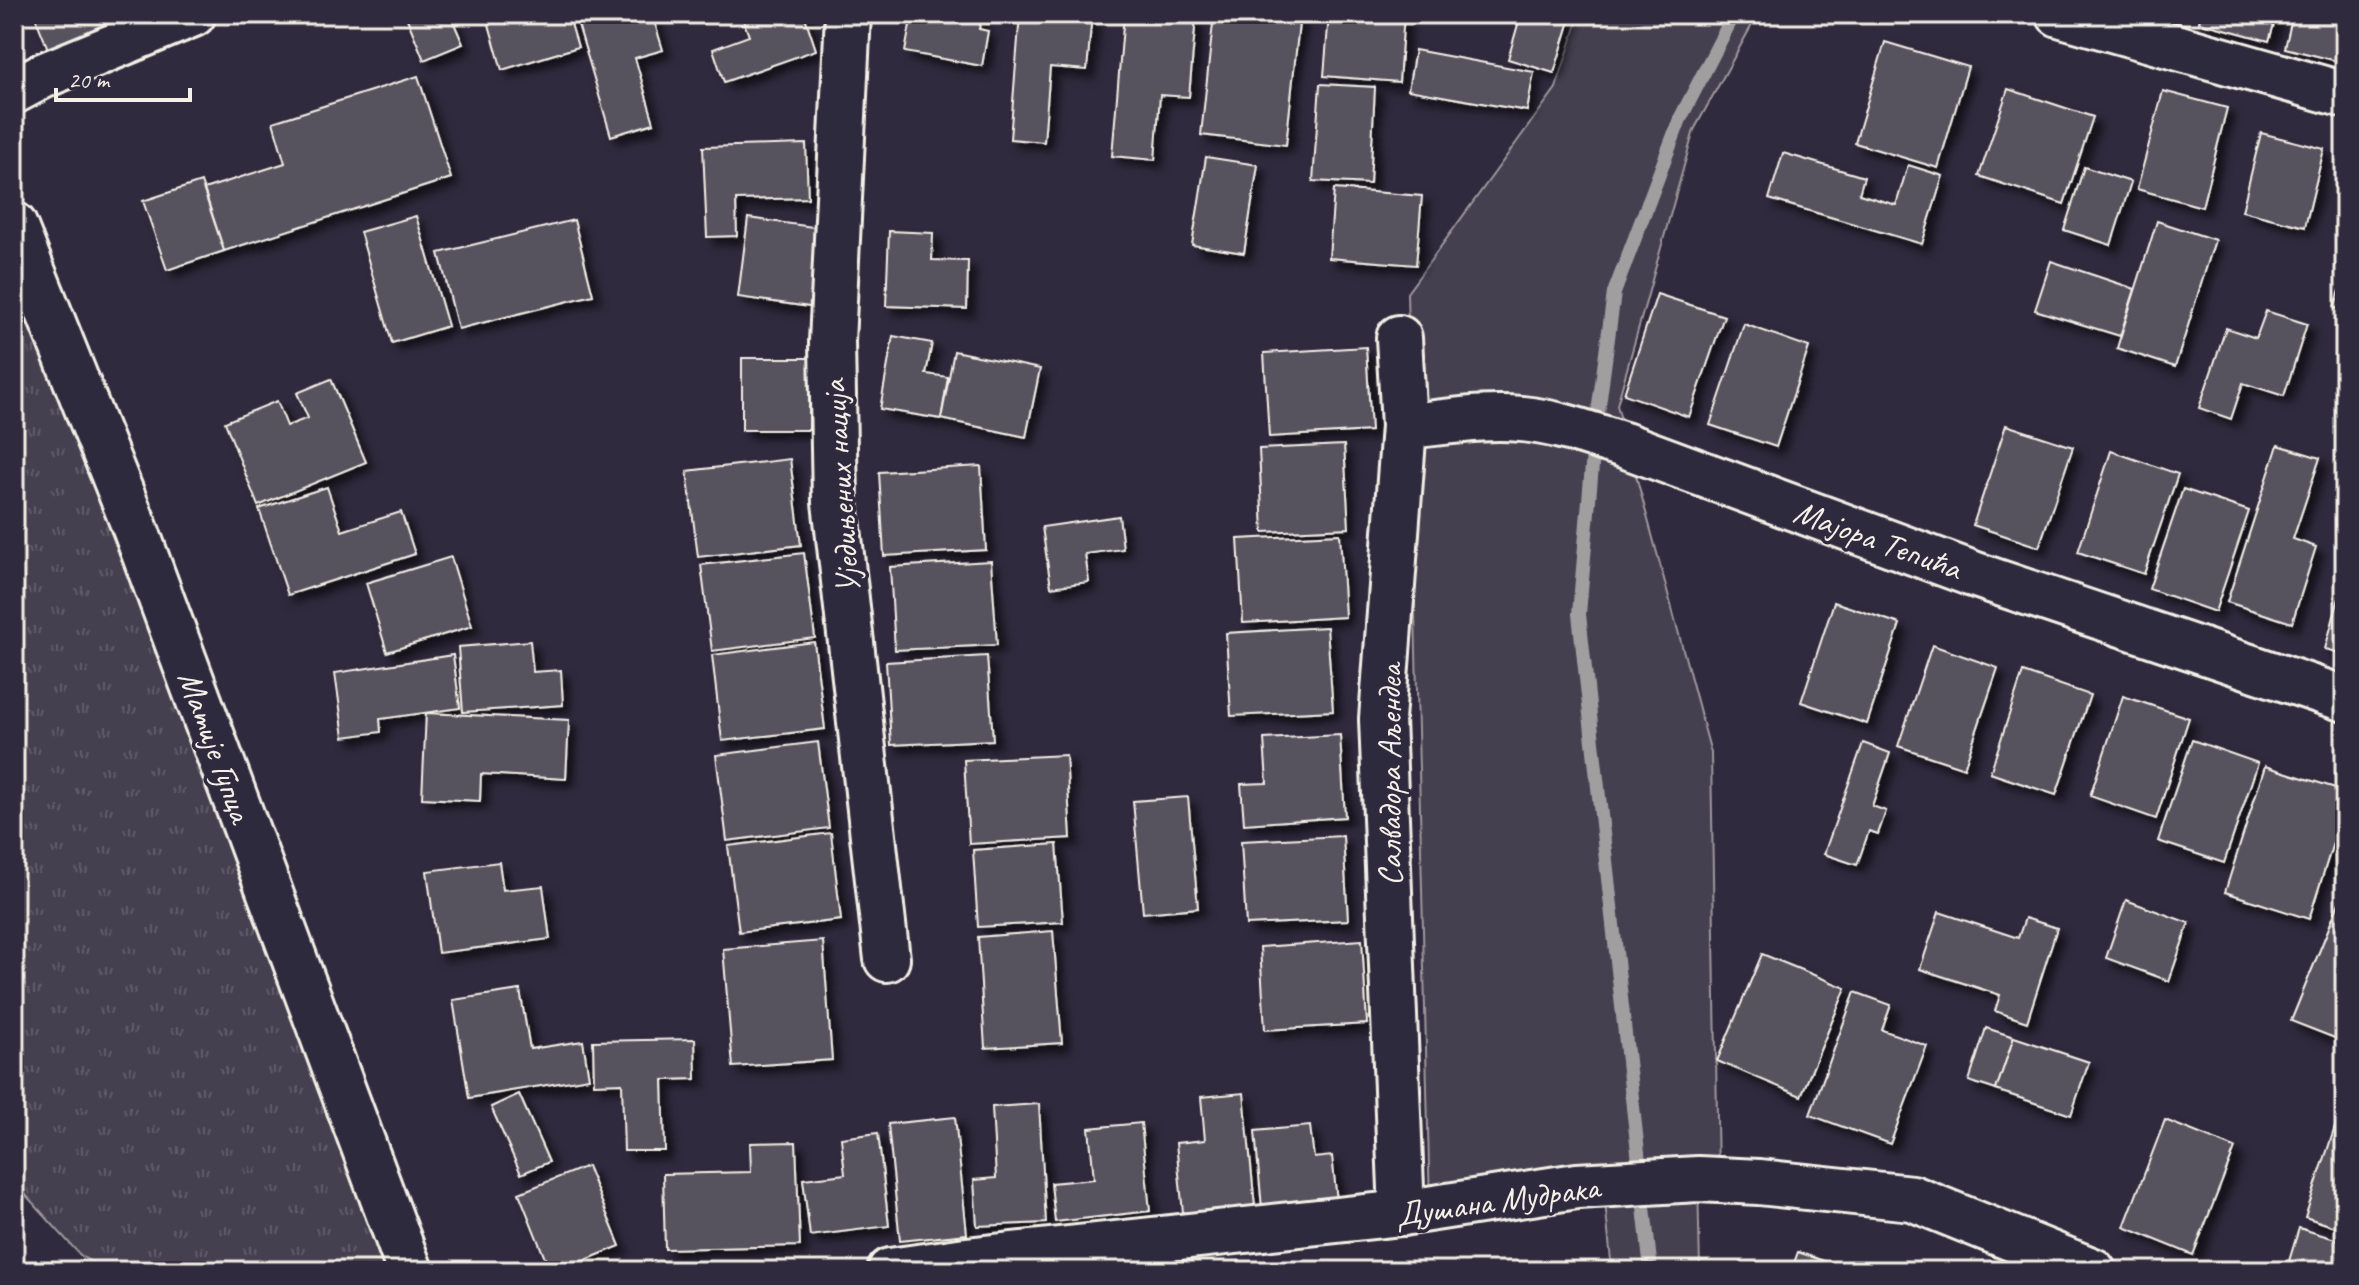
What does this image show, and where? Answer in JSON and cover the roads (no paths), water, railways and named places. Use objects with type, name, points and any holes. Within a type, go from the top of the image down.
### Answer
[{"type":"street","points":[[14,91],[42,76],[193,14]]},
{"type":"street","name":"Уједињених нација","points":[[848,14],[832,342],[835,502],[887,959]]},
{"type":"street","points":[[2059,14],[2345,95]]},
{"type":"street","name":"Матије Гупца","points":[[14,225],[135,528],[410,1271]]},
{"type":"street","name":"Салвадора Аљендеа","points":[[1399,338],[1404,426],[1382,719],[1402,1213]]},
{"type":"street","name":"Мајора Тепића","points":[[1404,426],[1494,418],[1523,419],[1568,428],[1624,445],[1973,574],[2345,699]]},
{"type":"street","name":"Душана Мудрака","points":[[890,1271],[1402,1213],[1577,1186],[1698,1179],[1759,1182],[1912,1198],[2093,1271]]},
{"type":"waterway","points":[[1651,1271],[1579,614],[1594,443],[1614,293],[1680,119],[1734,14]]}]
